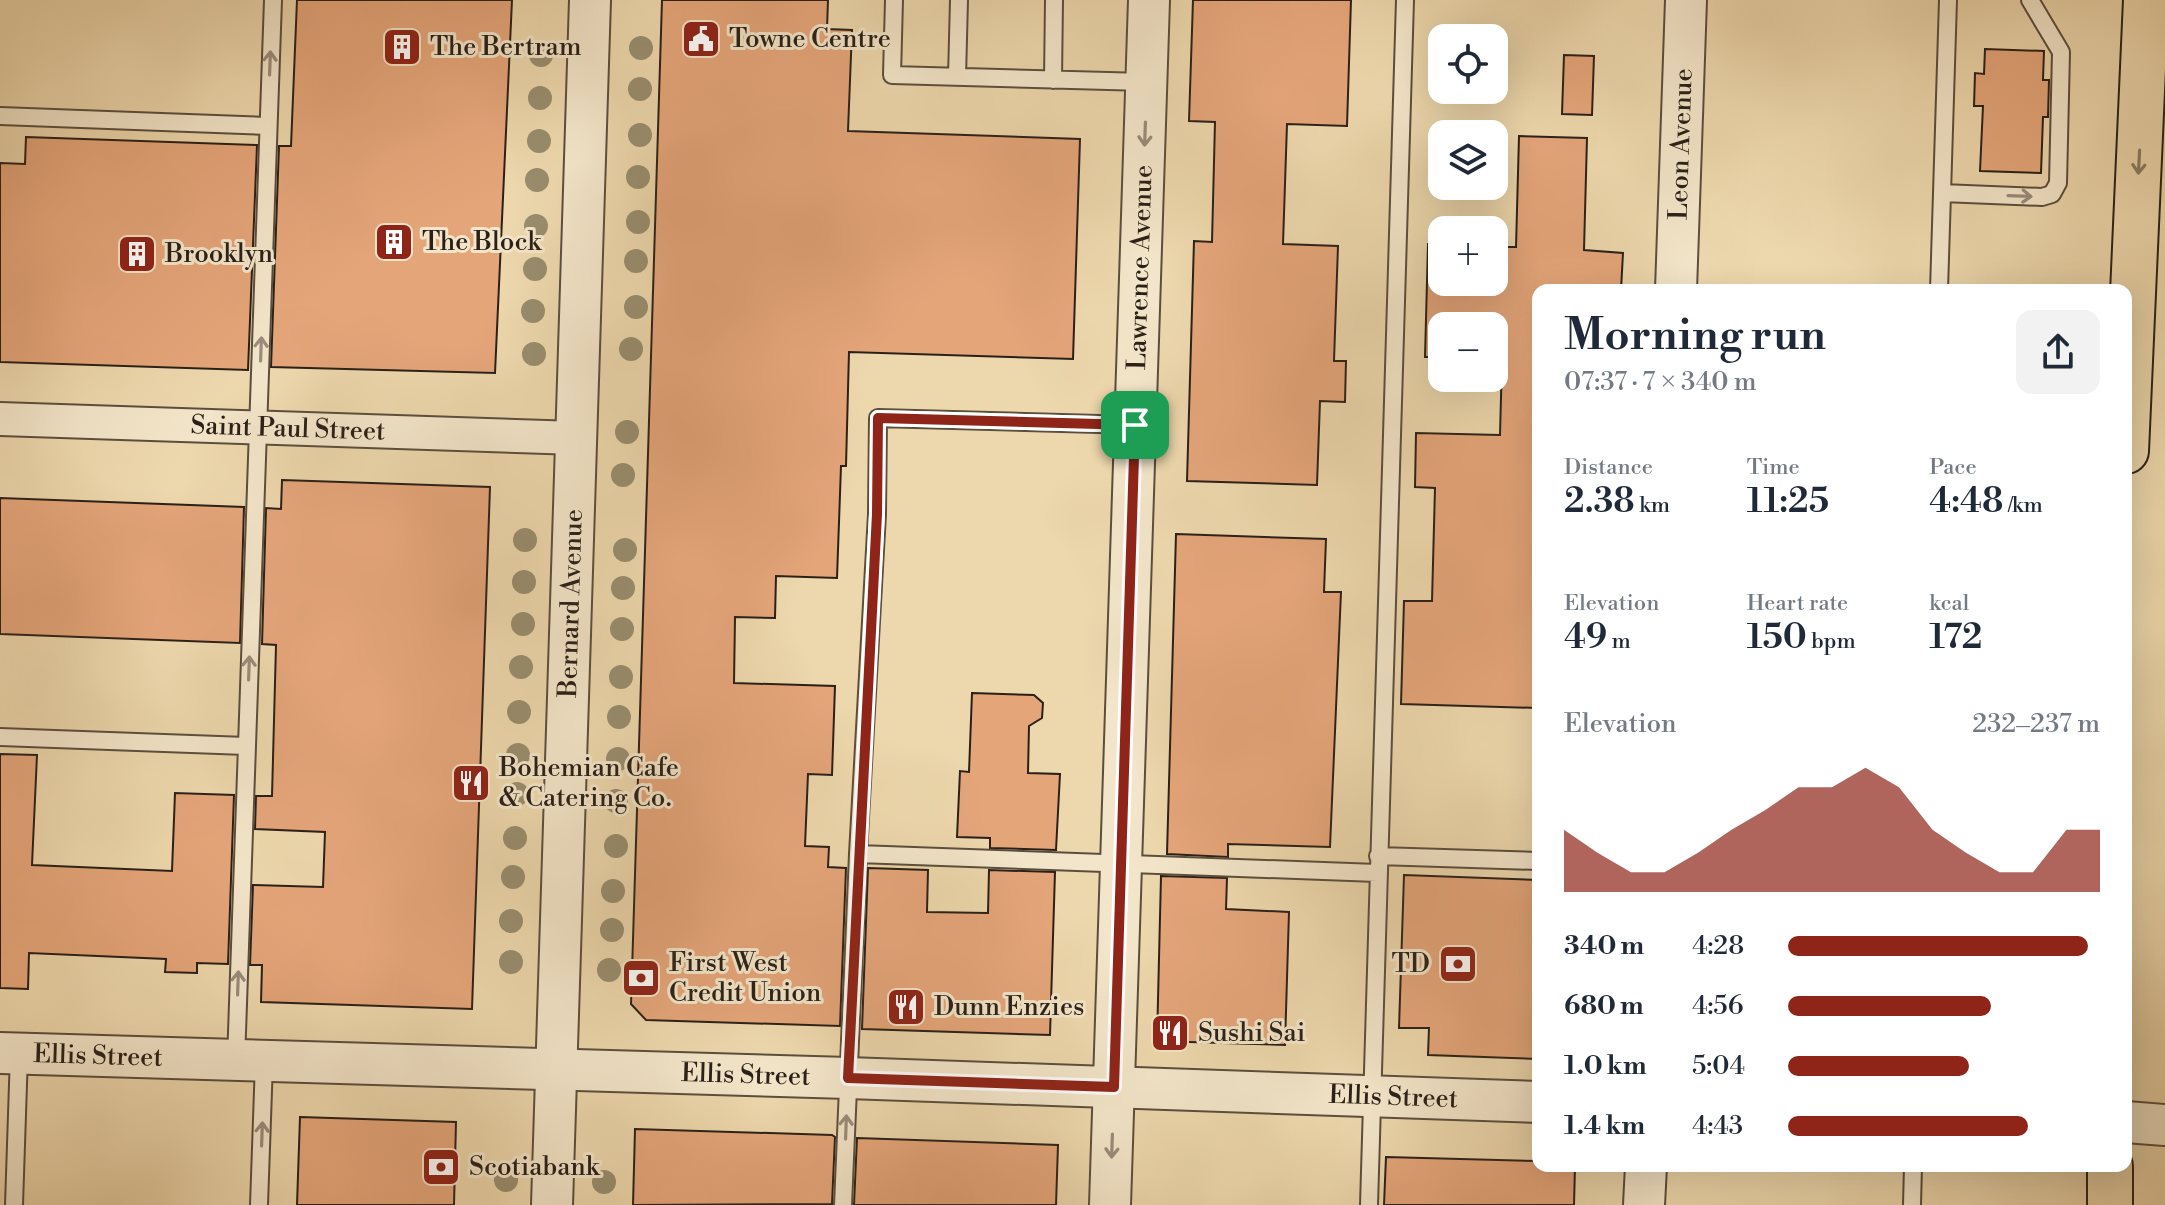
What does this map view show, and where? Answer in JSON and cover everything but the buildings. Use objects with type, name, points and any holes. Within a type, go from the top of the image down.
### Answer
[{"type":"highway","points":[[2132,316],[2146,0]]},
{"type":"highway","points":[[2110,1172],[2110,1205]]},
{"type":"street","name":"Bernard Avenue","points":[[552,1205],[590,0]]},
{"type":"street","name":"Lawrence Avenue","points":[[1110,1205],[1149,0]]},
{"type":"street","name":"Leon Avenue","points":[[1676,284],[1686,0]]},
{"type":"street","name":"Saint Paul Street","points":[[0,419],[577,438]]},
{"type":"street","name":"Ellis Street","points":[[9,1054],[1532,1102]]},
{"type":"street","points":[[2132,1122],[2165,1125]]},
{"type":"street","points":[[1644,1205],[1646,1172]]},
{"type":"lane","points":[[259,1205],[250,1062],[246,746],[273,0]]},
{"type":"lane","points":[[894,0],[892,75],[1147,82]]},
{"type":"lane","points":[[957,77],[959,0]]},
{"type":"lane","points":[[1053,80],[1054,0]]},
{"type":"lane","points":[[1369,1205],[1405,0]]},
{"type":"lane","points":[[1939,284],[1948,0]]},
{"type":"lane","points":[[1942,193],[2042,197],[2052,194],[2058,183],[2061,52],[2030,0]]},
{"type":"lane","points":[[0,116],[268,126]]},
{"type":"lane","points":[[843,1205],[877,514],[878,418],[1135,425]]},
{"type":"lane","points":[[0,737],[246,746]]},
{"type":"lane","points":[[858,854],[1121,864],[1532,861]]},
{"type":"lane","points":[[9,1054],[13,1200]]},
{"type":"lane","points":[[0,1162],[13,1200]]},
{"type":"lane","points":[[1912,1205],[1913,1172]]},
{"type":"place","name":"Towne Centre","points":[[701,39]]},
{"type":"place","name":"The Bertram","points":[[402,47]]},
{"type":"place","name":"The Block","points":[[394,242]]},
{"type":"place","name":"Brooklyn","points":[[137,254]]},
{"type":"place","name":"Bohemian Cafe & Catering Co.","points":[[471,783]]},
{"type":"place","name":"TD","points":[[1458,964]]},
{"type":"place","name":"First West Credit Union","points":[[641,978]]},
{"type":"place","name":"Dunn Enzies","points":[[906,1007]]},
{"type":"place","name":"Sushi Sai","points":[[1170,1033]]},
{"type":"place","name":"Scotiabank","points":[[441,1167]]},
{"type":"route","points":[[878,418],[1135,425],[1114,1087],[848,1078],[877,514],[878,418]]}]
